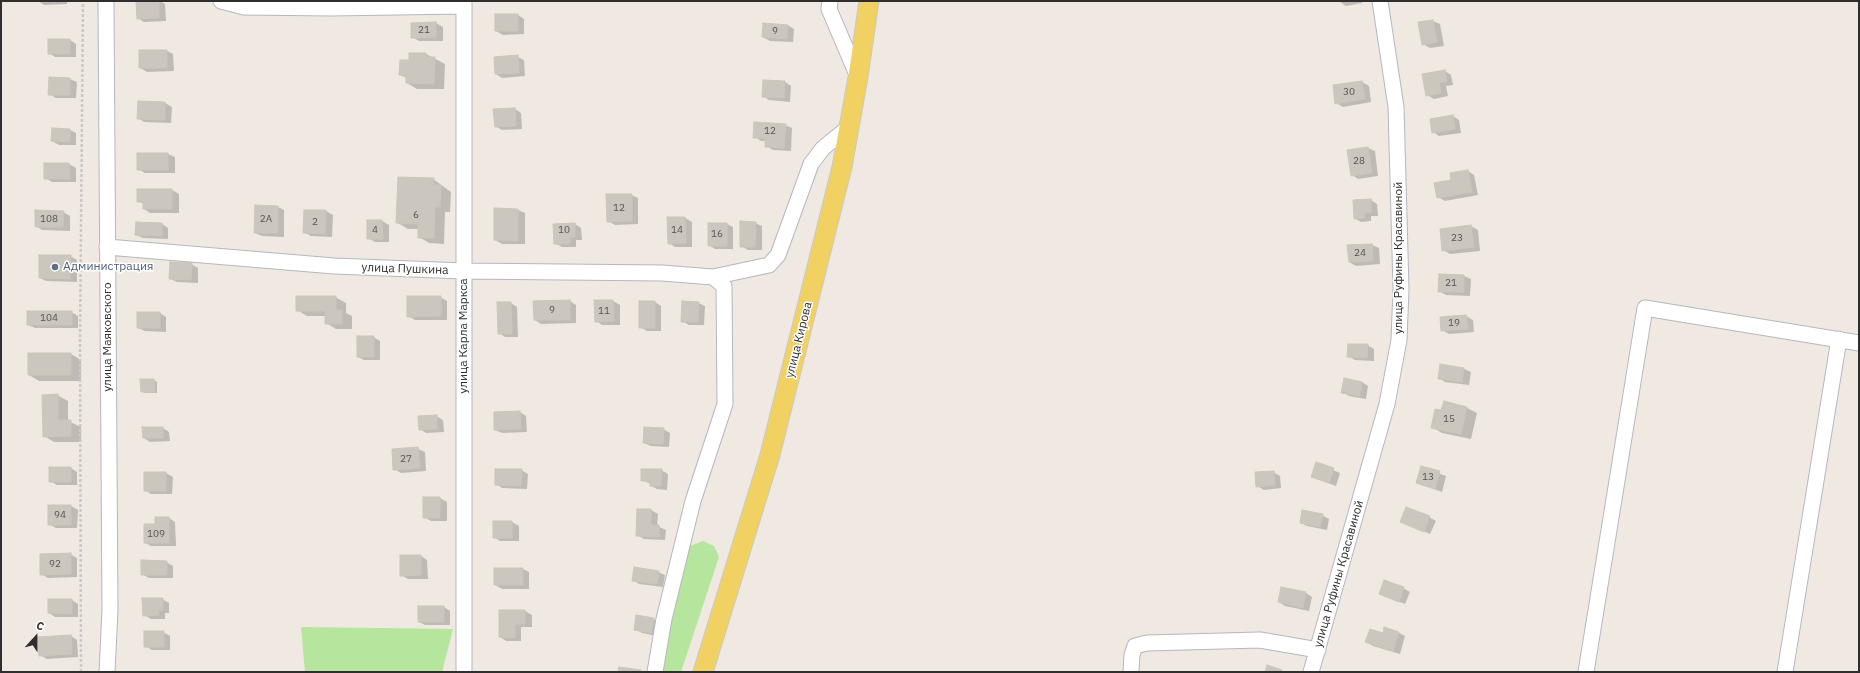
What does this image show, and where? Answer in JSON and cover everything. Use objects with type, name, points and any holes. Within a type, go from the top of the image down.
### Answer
[{"type":"main road","name":"улица Кирова","points":[[703,672],[770,455],[840,174],[858,77],[869,1]]},
{"type":"street","name":"улица Маяковского","points":[[106,1],[110,610],[107,672]]},
{"type":"street","points":[[221,1],[244,6],[331,8],[464,3]]},
{"type":"street","points":[[830,1],[830,9],[858,77]]},
{"type":"street","name":"улица Руфины Красавиной","points":[[1311,672],[1386,404],[1399,340],[1401,289],[1396,108],[1380,1]]},
{"type":"street","name":"улица Карла Маркса","points":[[464,3],[464,672]]},
{"type":"street","name":"улица Пушкина","points":[[107,247],[334,266],[464,271],[662,273],[712,277],[769,265],[778,254],[811,164],[823,148],[849,127]]},
{"type":"street","points":[[655,672],[664,619],[693,501],[725,404],[724,286],[712,277]]},
{"type":"street","points":[[1586,672],[1645,308],[1859,343]]},
{"type":"street","points":[[1784,672],[1840,339]]},
{"type":"street","points":[[1131,672],[1132,655],[1135,646],[1147,643],[1260,640],[1318,650]]},
{"type":"path","points":[[81,672],[80,341],[83,1]]},
{"type":"green space","points":[[703,541],[714,546],[719,557],[681,672],[661,672],[670,622],[690,546]]},
{"type":"green space","points":[[301,627],[453,629],[442,672],[305,672]]},
{"type":"building","points":[[136,1],[159,1],[159,18],[137,19]]},
{"type":"building","points":[[495,14],[518,14],[518,31],[495,31]]},
{"type":"building","points":[[1433,20],[1437,42],[1422,45],[1418,22]]},
{"type":"building","points":[[436,22],[436,37],[411,38],[411,23]]},
{"type":"building","points":[[763,23],[788,25],[787,39],[762,37]]},
{"type":"building","points":[[48,39],[70,39],[70,54],[48,54]]},
{"type":"building","points":[[139,50],[167,50],[167,68],[139,68]]},
{"type":"building","points":[[409,53],[426,53],[426,57],[435,57],[434,84],[406,83],[406,75],[399,75],[400,60],[409,60]]},
{"type":"building","points":[[518,55],[519,73],[495,74],[494,57]]},
{"type":"building","points":[[1445,70],[1447,81],[1439,83],[1441,93],[1426,96],[1422,74]]},
{"type":"building","points":[[49,77],[70,78],[70,95],[48,95]]},
{"type":"building","points":[[763,80],[785,81],[784,98],[762,97]]},
{"type":"building","points":[[1362,81],[1365,99],[1335,104],[1333,85]]},
{"type":"building","points":[[138,101],[165,102],[165,120],[137,119]]},
{"type":"building","points":[[515,108],[516,126],[495,127],[493,109]]},
{"type":"building","points":[[1453,115],[1455,129],[1432,133],[1430,119]]},
{"type":"building","points":[[754,122],[786,124],[784,148],[765,147],[765,138],[753,138]]},
{"type":"building","points":[[52,128],[70,129],[70,142],[51,141]]},
{"type":"building","points":[[1368,147],[1372,173],[1351,176],[1347,150]]},
{"type":"building","points":[[137,153],[168,153],[168,170],[137,170]]},
{"type":"building","points":[[44,163],[69,163],[70,179],[44,179]]},
{"type":"building","points":[[1468,170],[1472,192],[1437,198],[1434,183],[1451,180],[1450,173]]},
{"type":"building","points":[[398,177],[434,178],[433,185],[441,185],[440,207],[435,207],[434,238],[418,238],[418,224],[396,223]]},
{"type":"building","points":[[137,189],[172,189],[172,209],[143,209],[143,202],[137,202]]},
{"type":"building","points":[[606,194],[632,194],[632,221],[607,222]]},
{"type":"building","points":[[1371,199],[1371,212],[1364,213],[1365,218],[1354,219],[1353,200]]},
{"type":"building","points":[[255,205],[278,206],[278,233],[254,233]]},
{"type":"building","points":[[494,208],[518,209],[518,241],[494,240]]},
{"type":"building","points":[[35,210],[64,211],[63,227],[35,227]]},
{"type":"building","points":[[304,210],[326,210],[325,234],[303,233]]},
{"type":"building","points":[[667,217],[685,217],[686,243],[668,244]]},
{"type":"building","points":[[367,220],[382,220],[383,239],[367,239]]},
{"type":"building","points":[[740,221],[756,222],[755,247],[740,247]]},
{"type":"building","points":[[136,222],[162,223],[162,236],[135,235]]},
{"type":"building","points":[[575,223],[575,237],[570,237],[570,244],[554,244],[553,224]]},
{"type":"building","points":[[708,223],[727,223],[727,246],[708,246]]},
{"type":"building","points":[[1471,225],[1474,247],[1442,251],[1440,229]]},
{"type":"building","points":[[1372,244],[1373,261],[1349,262],[1347,245]]},
{"type":"building","name":"Администрация","points":[[39,255],[71,255],[70,279],[39,278]]},
{"type":"building","points":[[170,262],[192,263],[191,280],[169,279]]},
{"type":"building","points":[[1439,274],[1464,275],[1464,292],[1438,292]]},
{"type":"building","points":[[296,296],[336,296],[336,310],[342,310],[342,324],[325,324],[325,311],[296,311]]},
{"type":"building","points":[[407,296],[441,296],[441,316],[407,317]]},
{"type":"building","points":[[570,300],[570,320],[534,320],[533,301]]},
{"type":"building","points":[[594,300],[613,300],[614,321],[595,322]]},
{"type":"building","points":[[639,301],[655,301],[655,328],[639,328]]},
{"type":"building","points":[[682,301],[699,302],[698,322],[681,322]]},
{"type":"building","points":[[497,302],[511,302],[512,334],[498,334]]},
{"type":"building","points":[[27,311],[72,311],[72,325],[27,325]]},
{"type":"building","points":[[137,312],[160,312],[160,328],[137,328]]},
{"type":"building","points":[[1466,315],[1468,329],[1441,331],[1440,317]]},
{"type":"building","points":[[357,336],[374,336],[374,357],[357,357]]},
{"type":"building","points":[[1348,344],[1368,344],[1367,358],[1347,357]]},
{"type":"building","points":[[28,353],[71,353],[71,375],[28,375]]},
{"type":"building","points":[[1440,364],[1464,368],[1462,382],[1438,379]]},
{"type":"building","points":[[1344,378],[1362,382],[1360,396],[1341,393]]},
{"type":"building","points":[[140,379],[154,379],[155,392],[141,392]]},
{"type":"building","points":[[58,394],[58,420],[71,420],[71,436],[43,437],[42,395]]},
{"type":"building","points":[[1444,401],[1467,407],[1461,434],[1431,428],[1435,409],[1441,410]]},
{"type":"building","points":[[520,411],[521,429],[494,430],[494,412]]},
{"type":"building","points":[[437,415],[437,429],[419,430],[418,416]]},
{"type":"building","points":[[142,427],[163,427],[163,438],[143,438]]},
{"type":"building","points":[[644,427],[664,428],[663,444],[643,443]]},
{"type":"building","points":[[418,447],[420,468],[393,470],[392,449]]},
{"type":"building","points":[[1316,462],[1334,468],[1329,483],[1311,477]]},
{"type":"building","points":[[1421,466],[1440,471],[1435,489],[1416,483]]},
{"type":"building","points":[[49,467],[71,467],[71,482],[49,482]]},
{"type":"building","points":[[495,469],[522,469],[521,486],[495,485]]},
{"type":"building","points":[[641,469],[662,469],[661,486],[650,486],[650,481],[641,481]]},
{"type":"building","points":[[1274,471],[1275,485],[1256,487],[1255,472]]},
{"type":"building","points":[[144,472],[166,472],[166,491],[144,491]]},
{"type":"building","points":[[423,497],[440,497],[440,518],[423,518]]},
{"type":"building","points":[[48,505],[71,505],[71,525],[48,525]]},
{"type":"building","points":[[1406,507],[1430,516],[1424,532],[1400,522]]},
{"type":"building","points":[[637,509],[651,509],[651,525],[659,525],[659,537],[636,536]]},
{"type":"building","points":[[1302,510],[1323,514],[1320,527],[1300,523]]},
{"type":"building","points":[[155,517],[169,517],[169,543],[144,543],[144,524],[155,524]]},
{"type":"building","points":[[493,521],[512,521],[512,538],[493,538]]},
{"type":"building","points":[[71,553],[71,574],[40,575],[40,554]]},
{"type":"building","points":[[400,555],[421,555],[421,575],[400,576]]},
{"type":"building","points":[[141,560],[167,561],[167,575],[141,575]]},
{"type":"building","points":[[634,567],[659,571],[657,584],[632,581]]},
{"type":"building","points":[[494,568],[523,568],[523,585],[494,585]]},
{"type":"building","points":[[1384,580],[1404,587],[1399,602],[1379,594]]},
{"type":"building","points":[[1281,587],[1306,592],[1303,608],[1278,602]]},
{"type":"building","points":[[142,598],[163,598],[163,610],[158,610],[159,615],[143,616]]},
{"type":"building","points":[[48,599],[72,599],[72,614],[48,613]]},
{"type":"building","points":[[418,606],[444,606],[444,622],[418,622]]},
{"type":"building","points":[[499,610],[525,610],[525,624],[515,624],[515,638],[499,637]]},
{"type":"building","points":[[636,615],[654,618],[651,633],[634,630]]},
{"type":"building","points":[[1384,627],[1399,632],[1393,651],[1365,642],[1370,629],[1383,633]]},
{"type":"building","points":[[144,631],[164,631],[164,647],[144,647]]},
{"type":"building","points":[[71,635],[72,654],[39,656],[38,637]]},
{"type":"building","points":[[1267,665],[1282,670],[1281,672],[1265,672]]},
{"type":"building","points":[[619,667],[641,670],[641,672],[618,672]]},
{"type":"place","name":"Администрация","points":[[55,267]]}]
